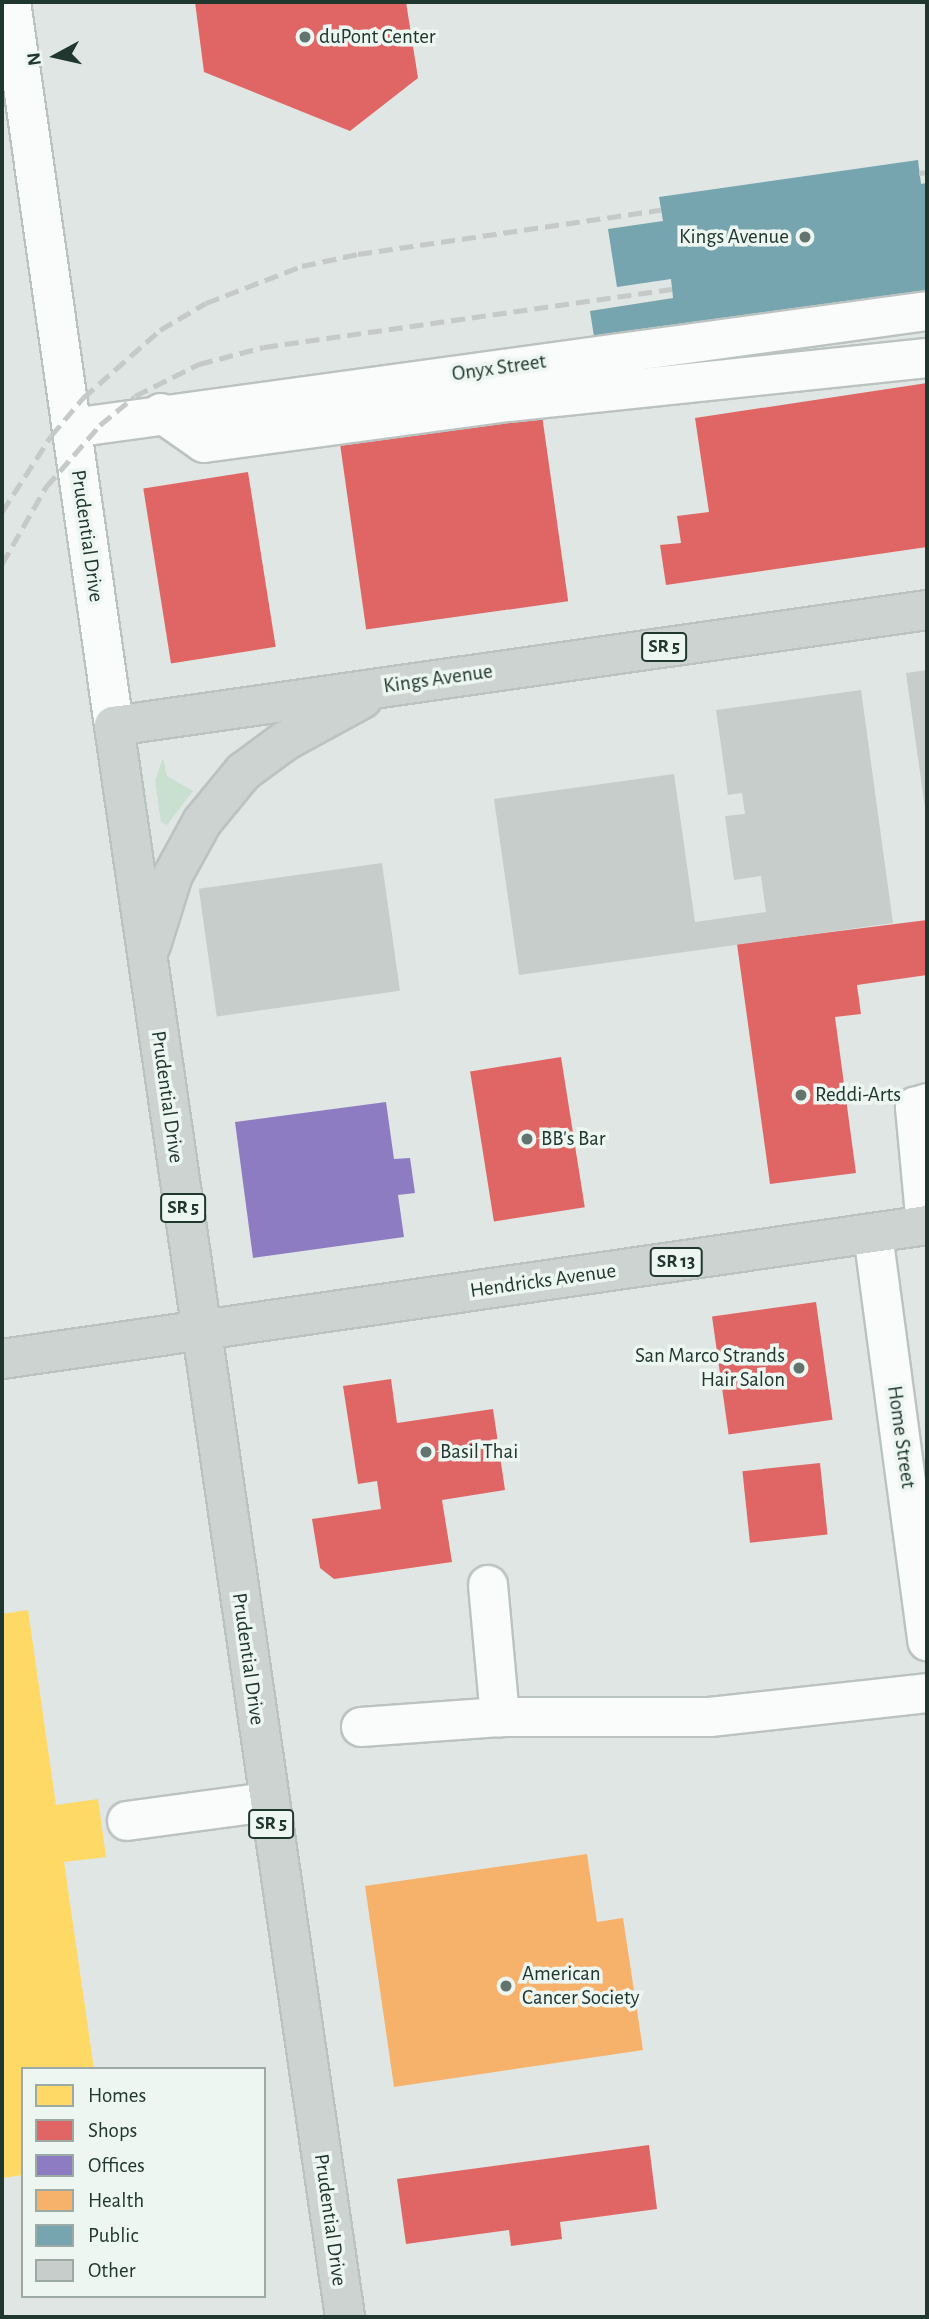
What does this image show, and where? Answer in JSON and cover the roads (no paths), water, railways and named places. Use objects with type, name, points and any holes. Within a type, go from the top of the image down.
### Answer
[{"type":"main road","name":"Kings Avenue","points":[[114,726],[927,610]]},
{"type":"main road","name":"SR 5","points":[[148,957],[173,875],[202,822],[243,772],[285,740],[386,686]]},
{"type":"main road","name":"Prudential Drive","points":[[114,726],[268,1802],[345,2317]]},
{"type":"main road","name":"Hendricks Avenue","points":[[2,1359],[926,1225]]},
{"type":"street","name":"Prudential Drive","points":[[10,2],[114,726]]},
{"type":"street","name":"Onyx Street","points":[[72,429],[161,413],[927,311]]},
{"type":"street","points":[[161,413],[204,443],[521,400],[927,358]]},
{"type":"street","points":[[926,1225],[915,1107],[927,1103]]},
{"type":"street","name":"Home Street","points":[[873,1234],[916,1463],[927,1641]]},
{"type":"street","points":[[488,1585],[500,1717]]},
{"type":"street","points":[[360,1727],[500,1717],[710,1717],[927,1693]]},
{"type":"street","points":[[127,1821],[268,1802]]},
{"type":"railway","points":[[919,173],[927,172]]},
{"type":"railway","points":[[2,512],[51,436],[83,398],[160,330],[206,303],[302,266],[358,254],[661,210]]},
{"type":"railway","points":[[2,564],[46,487],[100,425],[135,396],[199,364],[264,347],[672,289]]},
{"type":"place","name":"duPont Center","points":[[305,37]]},
{"type":"place","name":"Kings Avenue","points":[[805,237]]},
{"type":"place","name":"Reddi-Arts","points":[[801,1095]]},
{"type":"place","name":"BB's Bar","points":[[527,1139]]},
{"type":"place","name":"San Marco Strands Hair Salon","points":[[799,1368]]},
{"type":"place","name":"Basil Thai","points":[[426,1452]]},
{"type":"place","name":"American Cancer Society","points":[[506,1986]]}]
